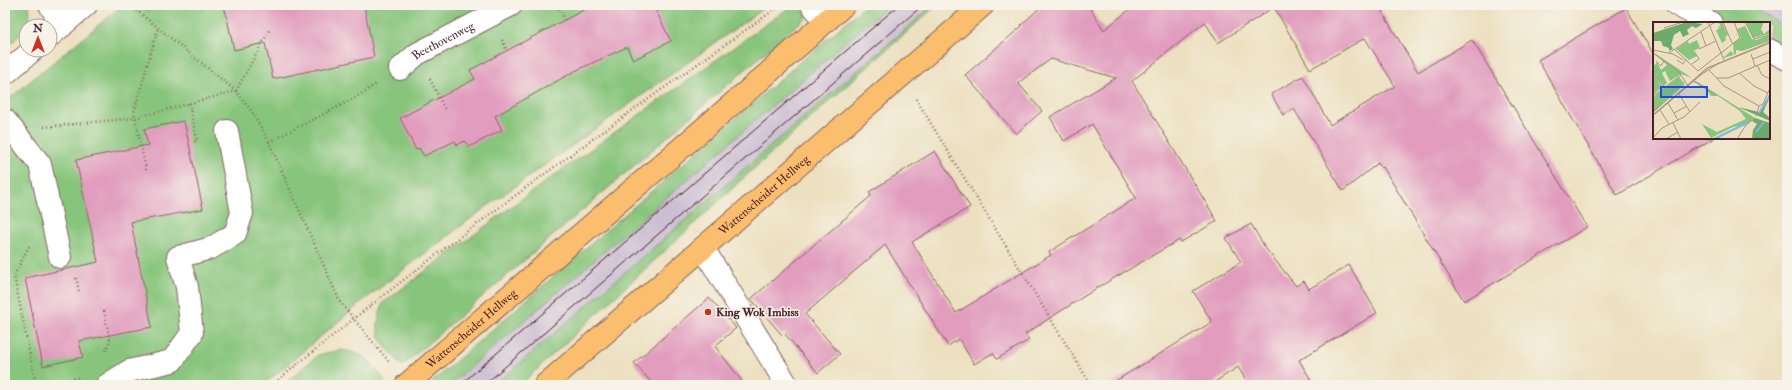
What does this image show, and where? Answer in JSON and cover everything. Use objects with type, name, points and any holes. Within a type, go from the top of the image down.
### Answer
[{"type":"main road","name":"Wattenscheider Hellweg","points":[[406,385],[767,74],[844,5]]},
{"type":"main road","name":"Wattenscheider Hellweg","points":[[545,385],[983,5]]},
{"type":"street","points":[[50,5],[53,18]]},
{"type":"street","points":[[58,29],[86,5]]},
{"type":"street","name":"Beethovenweg","points":[[400,69],[417,54],[511,5]]},
{"type":"street","points":[[812,5],[826,21]]},
{"type":"street","points":[[1677,5],[1710,22]]},
{"type":"street","points":[[1770,50],[1787,58]]},
{"type":"street","points":[[5,74],[24,58]]},
{"type":"street","points":[[5,120],[40,164],[60,257]]},
{"type":"street","points":[[108,385],[129,371],[172,361],[192,333],[187,287],[178,257],[211,248],[235,234],[242,213],[227,131]]},
{"type":"street","points":[[703,248],[722,276],[787,385]]},
{"type":"path","points":[[130,5],[236,91],[252,112],[269,142],[340,302],[391,364]]},
{"type":"path","points":[[557,5],[565,20]]},
{"type":"path","points":[[272,385],[352,318],[604,130],[781,5]]},
{"type":"path","points":[[146,170],[134,112],[158,28]]},
{"type":"path","points":[[41,127],[135,118],[236,91],[270,29]]},
{"type":"path","points":[[417,54],[445,110]]},
{"type":"path","points":[[269,142],[352,99],[400,69]]},
{"type":"path","points":[[899,78],[921,106],[1091,385]]},
{"type":"path","points":[[189,104],[197,140],[192,143]]},
{"type":"path","points":[[36,385],[14,276],[49,207]]},
{"type":"path","points":[[104,311],[110,340],[105,354]]},
{"type":"path","points":[[46,385],[84,377]]},
{"type":"shaded area","points":[[889,5],[933,5],[495,385],[450,385]]},
{"type":"shaded area","points":[[1750,5],[1787,5],[1787,29]]},
{"type":"green space","points":[[5,5],[29,5],[29,18],[18,18],[18,36],[5,48]]},
{"type":"green space","points":[[123,5],[142,5],[148,11],[155,5],[768,5],[482,210],[364,300],[263,385],[5,385],[5,132],[17,122],[5,108],[5,102]]},
{"type":"green space","points":[[793,5],[820,5],[402,366],[380,338],[378,324],[383,303],[527,195]]},
{"type":"green space","points":[[866,5],[889,5],[450,385],[437,385],[432,382]]},
{"type":"green space","points":[[933,5],[937,5],[749,173],[520,385],[495,385]]},
{"type":"green space","points":[[1700,5],[1750,5],[1787,29],[1787,53],[1770,44],[1770,22],[1731,22]]},
{"type":"green space","points":[[340,350],[356,353],[367,359],[385,381],[381,385],[283,385],[318,355]]},
{"type":"building","points":[[224,5],[364,5],[374,57],[273,79],[265,43],[234,50]]},
{"type":"building","points":[[593,5],[653,5],[671,41],[633,60],[627,47],[575,71],[495,116],[502,130],[469,147],[465,141],[457,145],[455,141],[424,156],[419,148],[416,150],[400,118],[475,79],[470,70]]},
{"type":"building","points":[[1043,5],[1088,5],[1104,30],[1135,5],[1378,5],[1418,72],[1472,40],[1587,227],[1464,301],[1383,167],[1381,168],[1378,163],[1343,191],[1294,109],[1283,115],[1271,94],[1303,76],[1330,125],[1395,86],[1365,38],[1310,69],[1274,7],[1218,43],[1205,22],[1132,81],[1217,221],[1181,242],[1179,240],[1097,288],[1025,334],[1029,340],[997,359],[993,353],[974,364],[959,339],[948,346],[885,245],[805,314],[840,354],[818,373],[784,333],[782,335],[751,299],[871,196],[869,192],[935,151],[970,207],[912,242],[956,313],[1051,255],[1049,252],[1136,198],[1092,124],[1064,141],[1050,117],[1116,78],[1051,59],[1018,83],[1042,111],[1016,134],[965,75],[1022,26],[1021,25]]},
{"type":"building","points":[[1626,8],[1653,53],[1653,139],[1712,139],[1617,195],[1538,60]]},
{"type":"building","points":[[184,121],[203,209],[131,222],[152,327],[79,341],[83,357],[43,366],[25,278],[98,262],[76,160],[148,145],[144,129]]},
{"type":"building","points":[[1251,224],[1266,249],[1296,286],[1304,281],[1309,289],[1349,265],[1377,313],[1299,360],[1314,385],[1249,385],[1238,367],[1210,385],[1109,385],[1212,322],[1193,291],[1241,262],[1226,238]]},
{"type":"building","points":[[709,298],[736,328],[715,346],[745,385],[654,385],[634,363]]},
{"type":"tram line","points":[[460,385],[899,5]]},
{"type":"tram line","points":[[484,385],[923,5]]},
{"type":"place","name":"King Wok Imbiss","points":[[708,312]]}]
